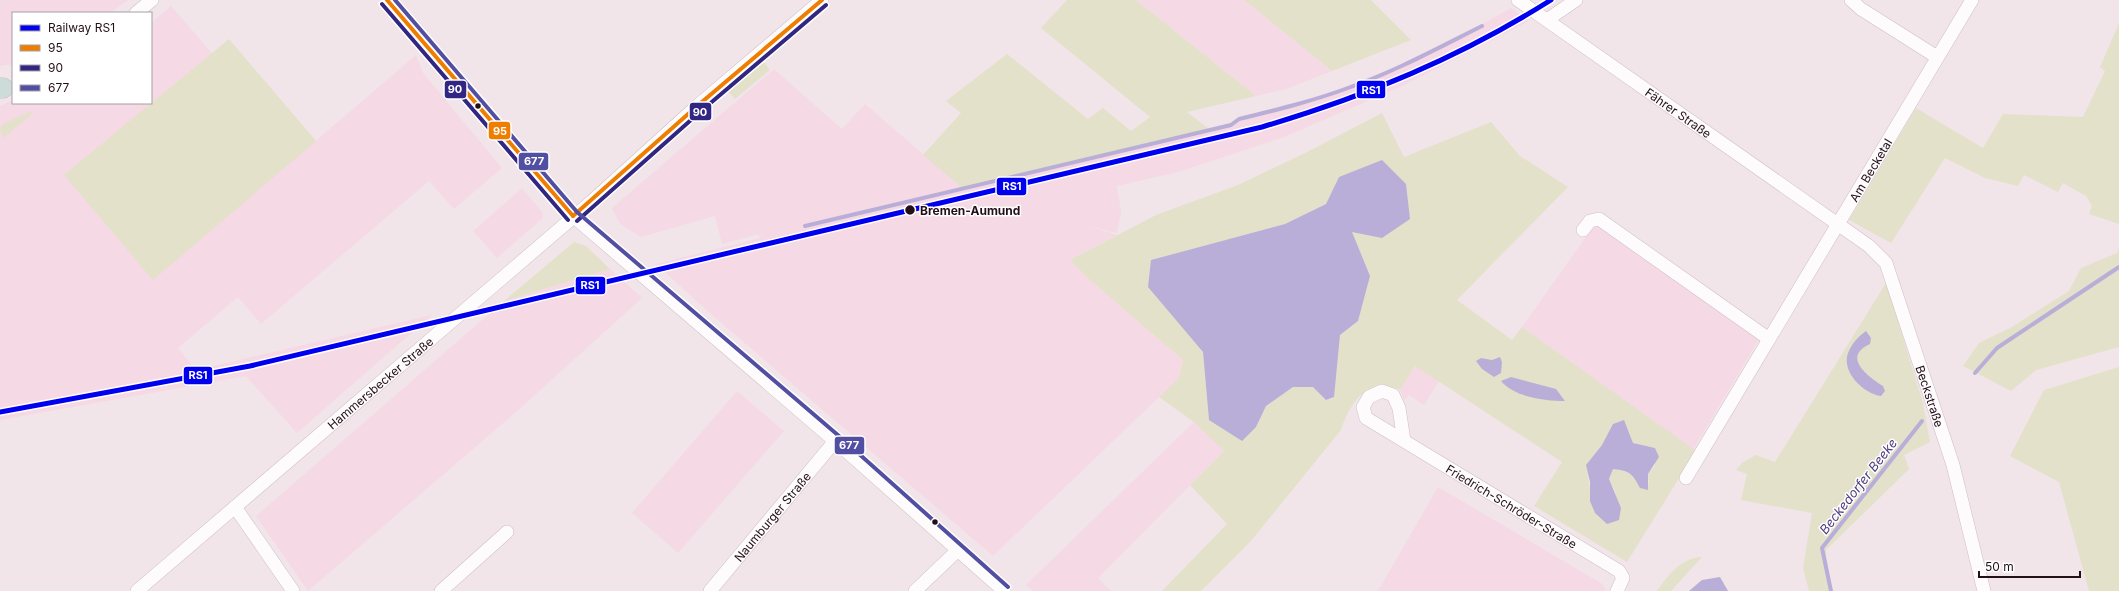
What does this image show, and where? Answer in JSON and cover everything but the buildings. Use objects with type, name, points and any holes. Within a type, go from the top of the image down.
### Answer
[{"type":"street","points":[[137,12],[152,0]]},
{"type":"street","points":[[387,0],[573,216],[835,441],[1004,591]]},
{"type":"street","name":"Hammersbecker Straße","points":[[137,591],[591,202],[696,107],[822,0]]},
{"type":"street","name":"Fährer Straße","points":[[1518,0],[1838,226]]},
{"type":"street","points":[[1547,20],[1576,0]]},
{"type":"street","points":[[1851,0],[1862,9],[1937,57]]},
{"type":"street","name":"Am Becketal","points":[[1686,478],[1972,0]]},
{"type":"street","points":[[1584,230],[1590,221],[1599,219],[1769,339]]},
{"type":"street","name":"Beckstraße","points":[[1838,226],[1870,246],[1886,263],[1953,465],[1984,591]]},
{"type":"street","name":"Naumburger Straße","points":[[710,591],[835,441]]},
{"type":"street","name":"Friedrich-Schröder-Straße","points":[[1404,441],[1619,571],[1623,578],[1617,591]]},
{"type":"street","points":[[235,507],[294,591]]},
{"type":"street","points":[[441,591],[507,532]]},
{"type":"street","points":[[915,591],[958,550]]},
{"type":"shaded area","points":[[0,0],[128,0],[111,12],[12,12],[12,64],[0,66]]},
{"type":"shaded area","points":[[1067,0],[1136,0],[1256,96],[1187,112],[1209,129],[959,190],[959,185],[923,155],[961,113],[946,101],[1007,54],[1088,119],[1103,108],[1131,131],[1150,117],[1041,28]]},
{"type":"shaded area","points":[[1136,0],[1244,0],[1332,71],[1286,89],[1256,96]]},
{"type":"shaded area","points":[[1244,0],[1371,0],[1411,40],[1332,71]]},
{"type":"shaded area","points":[[171,6],[212,53],[152,103],[152,22]]},
{"type":"shaded area","points":[[1511,8],[1529,21],[1402,86],[1284,137],[1178,172],[1117,186],[1121,211],[1117,233],[1084,225],[1117,235],[1070,260],[1089,279],[1183,360],[1179,378],[993,556],[712,315],[656,264],[760,238],[759,234],[722,244],[715,216],[641,237],[620,224],[612,208],[774,69],[842,129],[865,104],[959,185],[959,190],[1195,134],[1334,91],[1398,66],[1455,39]]},
{"type":"shaded area","points":[[2119,23],[2119,224],[2089,214],[2092,206],[2086,196],[2063,183],[2058,192],[2024,175],[2018,186],[1985,178],[1945,158],[1891,243],[1849,220],[1916,108],[1983,148],[2003,114],[2083,117],[2105,71],[2100,67]]},
{"type":"shaded area","points":[[229,39],[316,141],[153,280],[64,175]]},
{"type":"shaded area","points":[[416,55],[423,73],[502,168],[454,209],[429,181],[261,324],[238,297],[178,348],[196,370],[432,315],[297,433],[246,376],[0,420],[0,106],[12,100],[12,104],[151,104],[65,175],[305,150]]},
{"type":"shaded area","points":[[762,60],[770,70],[735,99],[727,90]]},
{"type":"shaded area","points":[[32,111],[31,115],[3,138],[0,129],[3,124]]},
{"type":"shaded area","points":[[1382,113],[1404,157],[1491,122],[1520,156],[1568,187],[1457,300],[1512,340],[1522,327],[1696,451],[1627,562],[1534,506],[1562,462],[1415,366],[1400,390],[1389,386],[1379,386],[1362,394],[1350,410],[1341,430],[1251,541],[1201,591],[1162,591],[1227,524],[1190,485],[1224,451],[1194,422],[1159,397],[1179,378],[1183,360],[1089,279],[1070,260],[1156,215],[1238,185],[1311,150]],"holes":[[[1339,177],[1352,232],[1358,321],[1340,335],[1333,398],[1326,400],[1313,387],[1293,387],[1266,406],[1256,427],[1209,420],[1203,352],[1151,260],[1285,224],[1326,204]],[[1500,357],[1501,373],[1494,377],[1482,369],[1481,358],[1492,360]],[[1633,443],[1655,448],[1655,466],[1648,474],[1649,484],[1640,488],[1630,474],[1613,469],[1609,479],[1616,494],[1595,513],[1586,465],[1602,445]]]},
{"type":"shaded area","points":[[1382,160],[1406,184],[1410,219],[1382,238],[1352,232],[1370,276],[1358,321],[1340,335],[1334,397],[1326,400],[1313,387],[1293,387],[1266,406],[1256,427],[1242,441],[1209,420],[1203,352],[1148,287],[1151,260],[1285,224],[1326,204],[1339,177]]},
{"type":"shaded area","points":[[522,188],[543,213],[543,218],[497,258],[473,231]]},
{"type":"shaded area","points":[[1597,221],[1759,339],[1693,450],[1522,327]]},
{"type":"shaded area","points":[[574,242],[586,246],[610,269],[504,301]]},
{"type":"shaded area","points":[[2119,248],[2119,347],[2036,370],[2011,391],[1963,366],[1979,343],[2012,327],[2069,291],[2081,268],[2117,253]]},
{"type":"shaded area","points":[[610,269],[642,298],[515,413],[308,591],[256,516],[504,301]]},
{"type":"shaded area","points":[[1886,283],[1923,403],[1930,442],[1904,455],[1909,469],[1826,550],[1827,571],[1832,591],[1809,591],[1803,568],[1812,513],[1741,500],[1747,474],[1736,470],[1743,462],[1756,455],[1775,462]]},
{"type":"shaded area","points":[[1866,331],[1871,338],[1870,344],[1862,349],[1858,355],[1858,361],[1865,372],[1883,386],[1885,391],[1881,396],[1861,387],[1851,374],[1848,367],[1848,353],[1851,346]]},
{"type":"shaded area","points":[[1500,357],[1502,362],[1501,373],[1494,377],[1482,369],[1476,361],[1481,358],[1492,360]]},
{"type":"shaded area","points":[[1415,366],[1439,381],[1424,405],[1409,395],[1404,400],[1400,390]]},
{"type":"shaded area","points":[[2119,367],[2119,591],[2089,591],[2059,482],[2010,456],[2044,390]]},
{"type":"shaded area","points":[[1511,377],[1556,389],[1565,401],[1539,399],[1514,391],[1501,381]]},
{"type":"shaded area","points":[[737,391],[784,431],[678,553],[632,513]]},
{"type":"shaded area","points":[[1624,420],[1633,443],[1655,448],[1659,457],[1648,474],[1648,490],[1640,488],[1635,479],[1627,472],[1613,469],[1609,479],[1621,508],[1619,520],[1607,524],[1595,513],[1590,501],[1590,482],[1586,465],[1602,445],[1613,424]]},
{"type":"shaded area","points":[[1194,422],[1224,451],[1098,578],[1111,591],[1033,591],[1026,585]]},
{"type":"shaded area","points":[[1438,487],[1601,583],[1605,589],[1604,591],[1378,591]]},
{"type":"shaded area","points":[[1702,557],[1671,591],[1657,591],[1671,573],[1681,564],[1694,558]]},
{"type":"shaded area","points":[[1720,577],[1728,591],[1689,591],[1702,580]]},
{"type":"waterway","points":[[805,226],[1231,125],[1239,119],[1281,109],[1335,93],[1365,82],[1416,59],[1482,26]]},
{"type":"waterway","name":"Beckedorfer Beeke","points":[[1975,373],[1997,348],[2119,267]]},
{"type":"waterway","name":"Beckedorfer Beeke","points":[[1831,591],[1822,548],[1922,421]]},
{"type":"rail line","name":"RS1","points":[[0,412],[250,366],[1262,127],[1338,102],[1411,74],[1482,40],[1551,0]]},
{"type":"transit line","name":"95","points":[[387,0],[573,216]]},
{"type":"transit line","name":"677","points":[[395,0],[577,212],[839,436],[1008,587]]},
{"type":"transit line","name":"95","points":[[573,216],[696,107],[822,0]]},
{"type":"transit line","name":"90","points":[[382,4],[568,220]]},
{"type":"transit line","name":"90","points":[[577,221],[700,112],[826,5]]},
{"type":"place","name":"Bremen-Aumund","points":[[910,210]]}]
